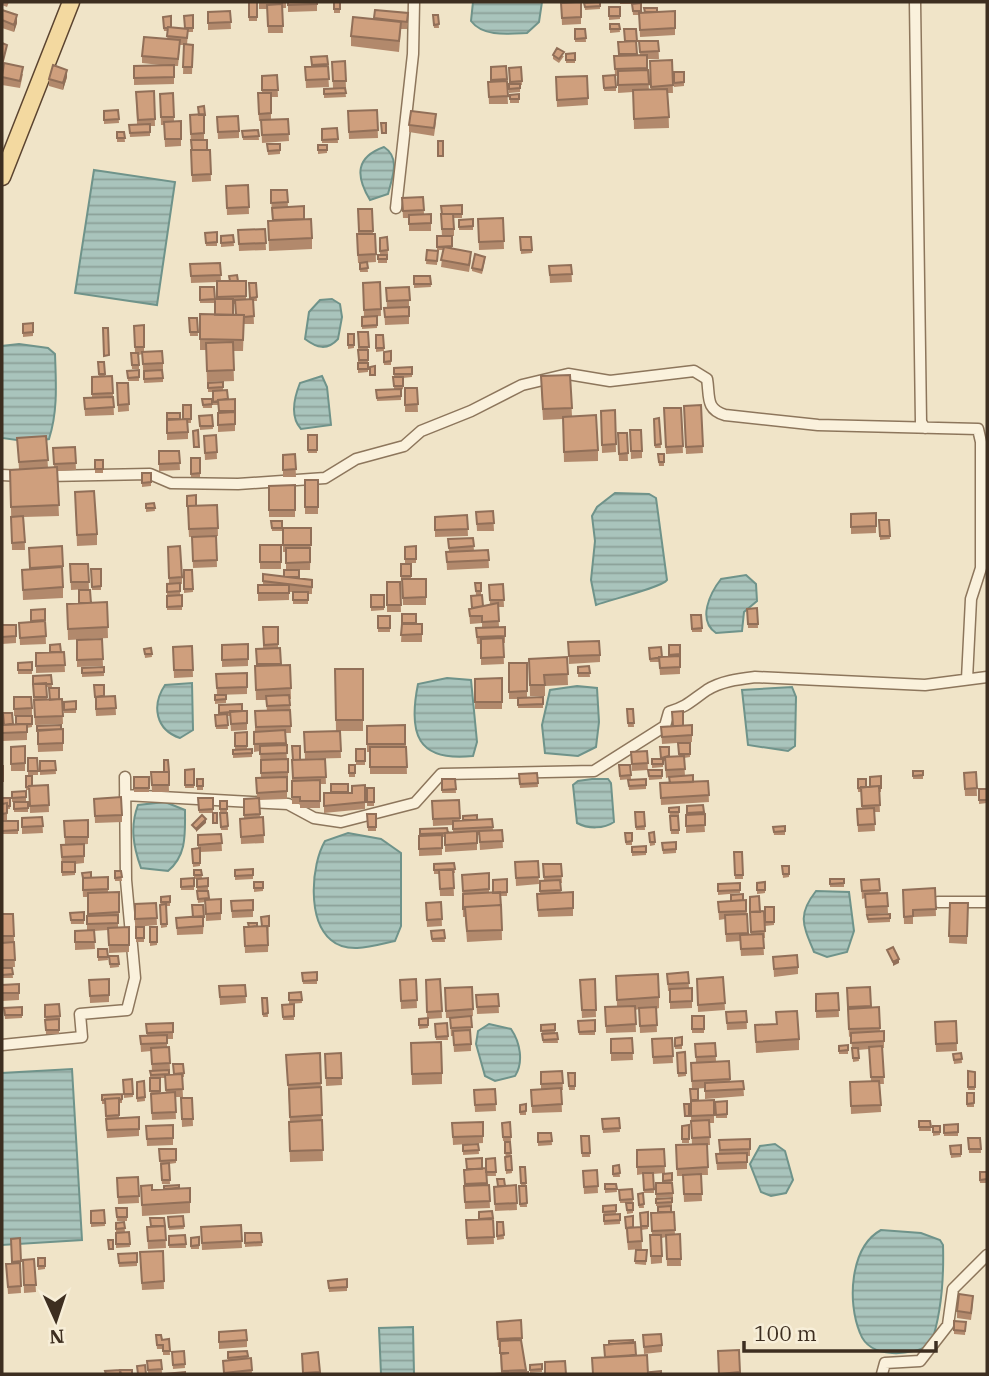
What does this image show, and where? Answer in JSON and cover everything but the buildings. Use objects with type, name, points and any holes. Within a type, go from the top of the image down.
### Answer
[{"type":"main road","points":[[2,177],[38,78],[71,2]]},
{"type":"street","points":[[396,208],[411,79],[414,2]]},
{"type":"street","points":[[915,2],[921,422],[925,428]]},
{"type":"street","points":[[42,476],[150,474],[172,483],[238,484],[325,478],[356,459],[404,446],[421,431],[471,411],[522,385],[568,374],[610,381],[694,370],[706,379],[709,405],[715,412],[725,415],[818,425],[978,429],[981,433],[981,568],[971,599],[967,678]]},
{"type":"street","points":[[2,475],[28,476]]},
{"type":"street","points":[[125,795],[288,804],[314,818],[341,822],[415,803],[441,774],[594,771],[665,726],[669,712],[689,706],[708,689],[735,679],[794,678],[925,685],[987,677]]},
{"type":"street","points":[[2,1045],[82,1037],[80,1014],[127,1010],[135,978],[126,880],[125,777]]},
{"type":"street","points":[[938,902],[987,902]]},
{"type":"street","points":[[882,1374],[886,1363],[920,1361],[948,1325],[953,1289],[987,1255]]},
{"type":"water","points":[[473,2],[542,2],[539,22],[527,33],[504,34],[482,30],[471,21]]},
{"type":"water","points":[[384,147],[394,162],[388,194],[370,200],[362,183],[361,168],[368,156]]},
{"type":"water","points":[[94,170],[175,182],[157,305],[75,293]]},
{"type":"water","points":[[332,299],[340,304],[342,317],[338,339],[326,347],[318,346],[305,339],[309,312],[320,300]]},
{"type":"water","points":[[19,344],[48,348],[55,354],[55,407],[49,439],[31,442],[2,438],[2,346]]},
{"type":"water","points":[[322,376],[327,387],[331,425],[301,429],[295,419],[294,407],[300,383]]},
{"type":"water","points":[[615,493],[649,494],[656,498],[667,580],[646,590],[596,605],[591,580],[595,541],[592,516],[597,507]]},
{"type":"water","points":[[746,575],[756,584],[757,601],[744,612],[742,631],[716,633],[710,628],[706,614],[713,592],[721,579]]},
{"type":"water","points":[[447,678],[471,680],[477,742],[473,756],[454,757],[428,749],[416,730],[414,717],[418,684]]},
{"type":"water","points":[[192,683],[193,730],[180,738],[161,723],[158,701],[165,685]]},
{"type":"water","points":[[577,686],[597,688],[599,722],[596,747],[578,756],[545,753],[542,725],[550,690]]},
{"type":"water","points":[[792,687],[796,697],[795,746],[788,751],[748,745],[742,690]]},
{"type":"water","points":[[608,779],[611,783],[614,822],[606,826],[591,827],[577,823],[573,785],[578,781]]},
{"type":"water","points":[[165,802],[185,810],[182,851],[168,871],[141,868],[134,836],[138,805]]},
{"type":"water","points":[[348,833],[381,839],[401,853],[401,926],[395,941],[362,948],[346,947],[338,945],[323,931],[315,906],[314,892],[320,851],[325,841]]},
{"type":"water","points":[[816,891],[849,892],[854,931],[847,952],[827,957],[814,952],[807,934],[804,914]]},
{"type":"water","points":[[489,1024],[511,1029],[514,1034],[520,1058],[515,1076],[495,1081],[485,1076],[476,1044],[478,1031]]},
{"type":"water","points":[[72,1069],[82,1240],[2,1245],[2,1073]]},
{"type":"water","points":[[775,1144],[785,1151],[793,1180],[786,1193],[771,1196],[761,1192],[750,1164],[760,1146]]},
{"type":"water","points":[[881,1230],[921,1233],[940,1240],[943,1245],[942,1296],[938,1320],[931,1344],[923,1348],[903,1353],[882,1352],[865,1342],[860,1333],[853,1306],[854,1276],[863,1249]]},
{"type":"water","points":[[413,1327],[414,1374],[381,1374],[379,1328]]}]
